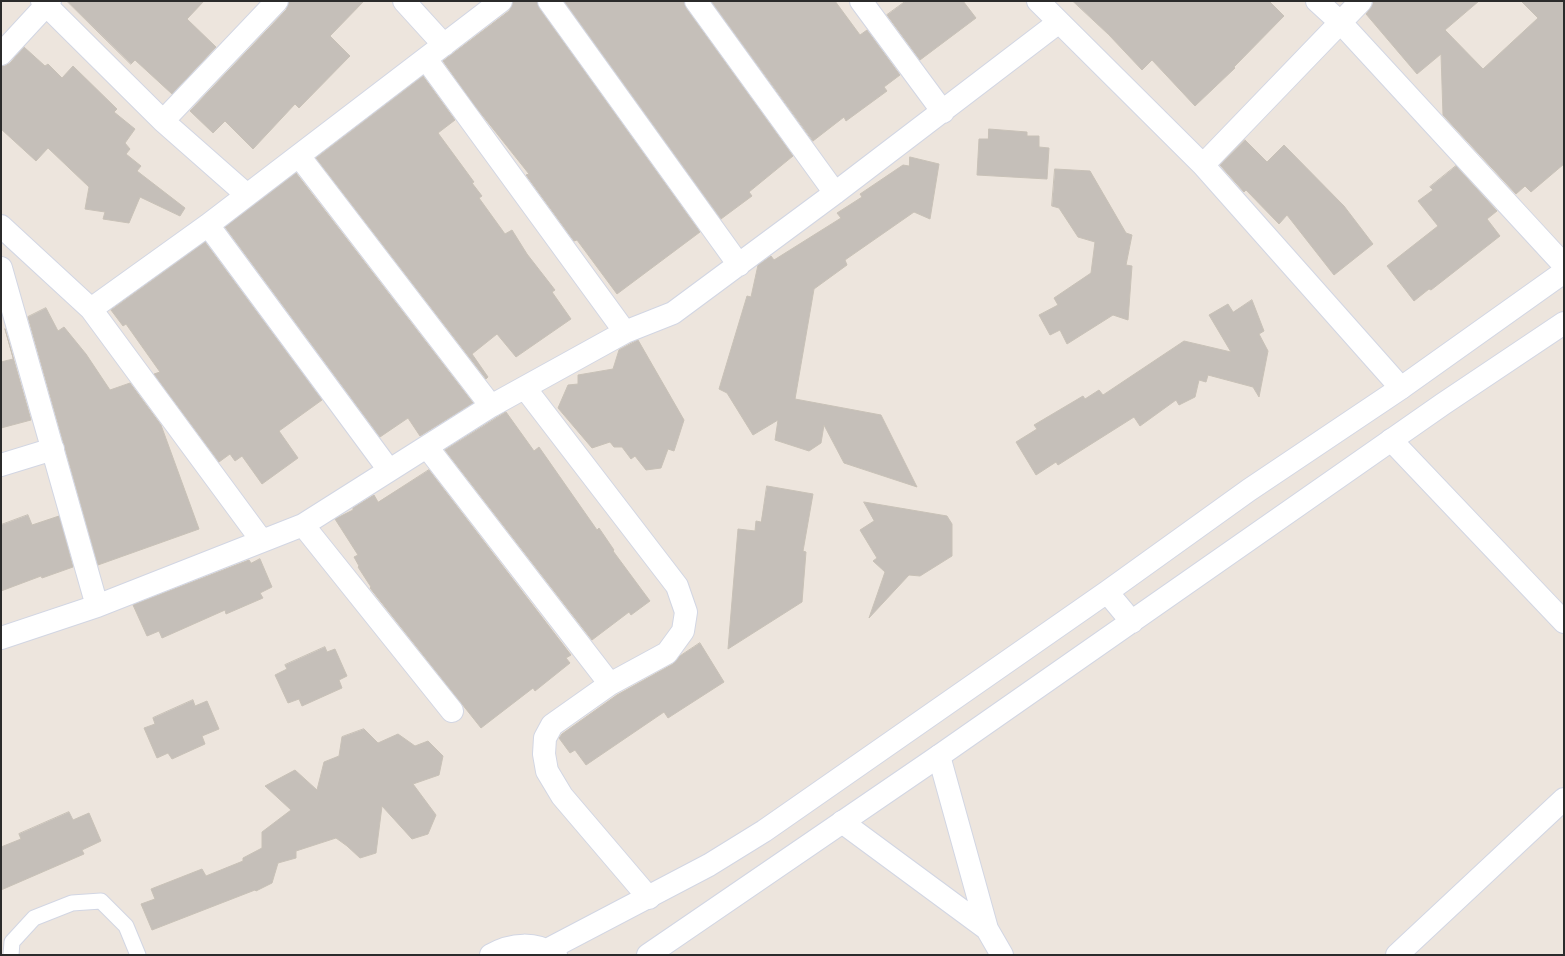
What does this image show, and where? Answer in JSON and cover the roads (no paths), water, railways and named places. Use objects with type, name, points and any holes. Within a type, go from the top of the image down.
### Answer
[{"type":"street","points":[[163,121],[276,1]]},
{"type":"street","points":[[404,1],[444,44]]},
{"type":"street","points":[[91,309],[208,225],[501,1]]},
{"type":"street","points":[[549,1],[739,265]]},
{"type":"street","points":[[696,1],[836,193]]},
{"type":"street","points":[[861,1],[943,112]]},
{"type":"street","points":[[1038,1],[1203,165],[1401,388]]},
{"type":"street","points":[[1317,1],[1341,23],[1564,265]]},
{"type":"street","points":[[1203,165],[1361,1]]},
{"type":"street","points":[[1,54],[46,2],[163,121],[247,195]]},
{"type":"street","points":[[1,638],[97,606],[303,525],[490,406],[625,332],[673,312],[836,193],[1059,22]]},
{"type":"street","points":[[426,59],[625,332]]},
{"type":"street","points":[[299,156],[490,406]]},
{"type":"street","points":[[208,225],[389,470]]},
{"type":"street","points":[[1,226],[91,309],[262,541]]},
{"type":"street","points":[[1,268],[97,606]]},
{"type":"street","points":[[491,955],[501,949],[516,945],[532,946],[552,953],[709,865],[764,831],[1108,592],[1249,490],[1401,388],[1564,272]]},
{"type":"street","points":[[648,955],[939,756],[1391,440],[1564,323]]},
{"type":"street","points":[[525,388],[677,586],[686,612],[683,631],[667,653],[610,684],[552,725],[545,738],[544,754],[547,771],[562,796],[649,898]]},
{"type":"street","points":[[1391,440],[1564,622]]},
{"type":"street","points":[[427,447],[610,684]]},
{"type":"street","points":[[1,465],[52,449]]},
{"type":"street","points":[[303,525],[452,711]]},
{"type":"street","points":[[1108,592],[1132,622]]},
{"type":"street","points":[[939,756],[987,929],[997,953]]},
{"type":"street","points":[[1397,955],[1564,798]]},
{"type":"street","points":[[842,822],[987,929]]},
{"type":"lane","points":[[11,955],[12,942],[34,918],[72,903],[101,901],[126,926],[138,955]]}]
